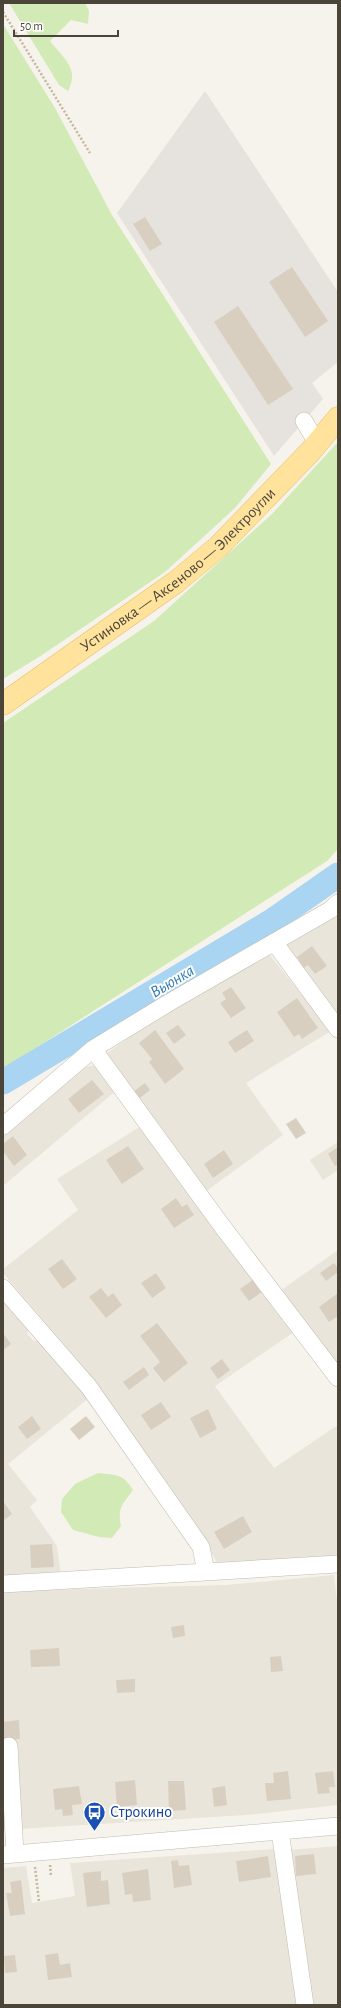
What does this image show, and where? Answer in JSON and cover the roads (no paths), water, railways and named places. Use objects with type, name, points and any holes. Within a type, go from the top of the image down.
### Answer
[{"type":"main road","name":"Устиновка — Аксеново — Электроугли","points":[[3,704],[176,582],[218,547],[317,443],[338,418]]},
{"type":"street","points":[[304,421],[317,443]]},
{"type":"street","points":[[3,1126],[93,1050],[170,1002],[330,910],[338,903]]},
{"type":"street","points":[[274,942],[338,1029]]},
{"type":"street","points":[[93,1050],[222,1226],[338,1378]]},
{"type":"street","points":[[3,1288],[89,1387],[201,1547],[206,1572]]},
{"type":"street","points":[[3,1584],[338,1564]]},
{"type":"street","points":[[9,1746],[9,1854],[338,1826]]},
{"type":"street","points":[[280,1831],[305,2005]]},
{"type":"waterway","name":"Вьюнка","points":[[3,1082],[272,921],[338,875]]},
{"type":"place","name":"Строкино","points":[[94,1832]]}]
